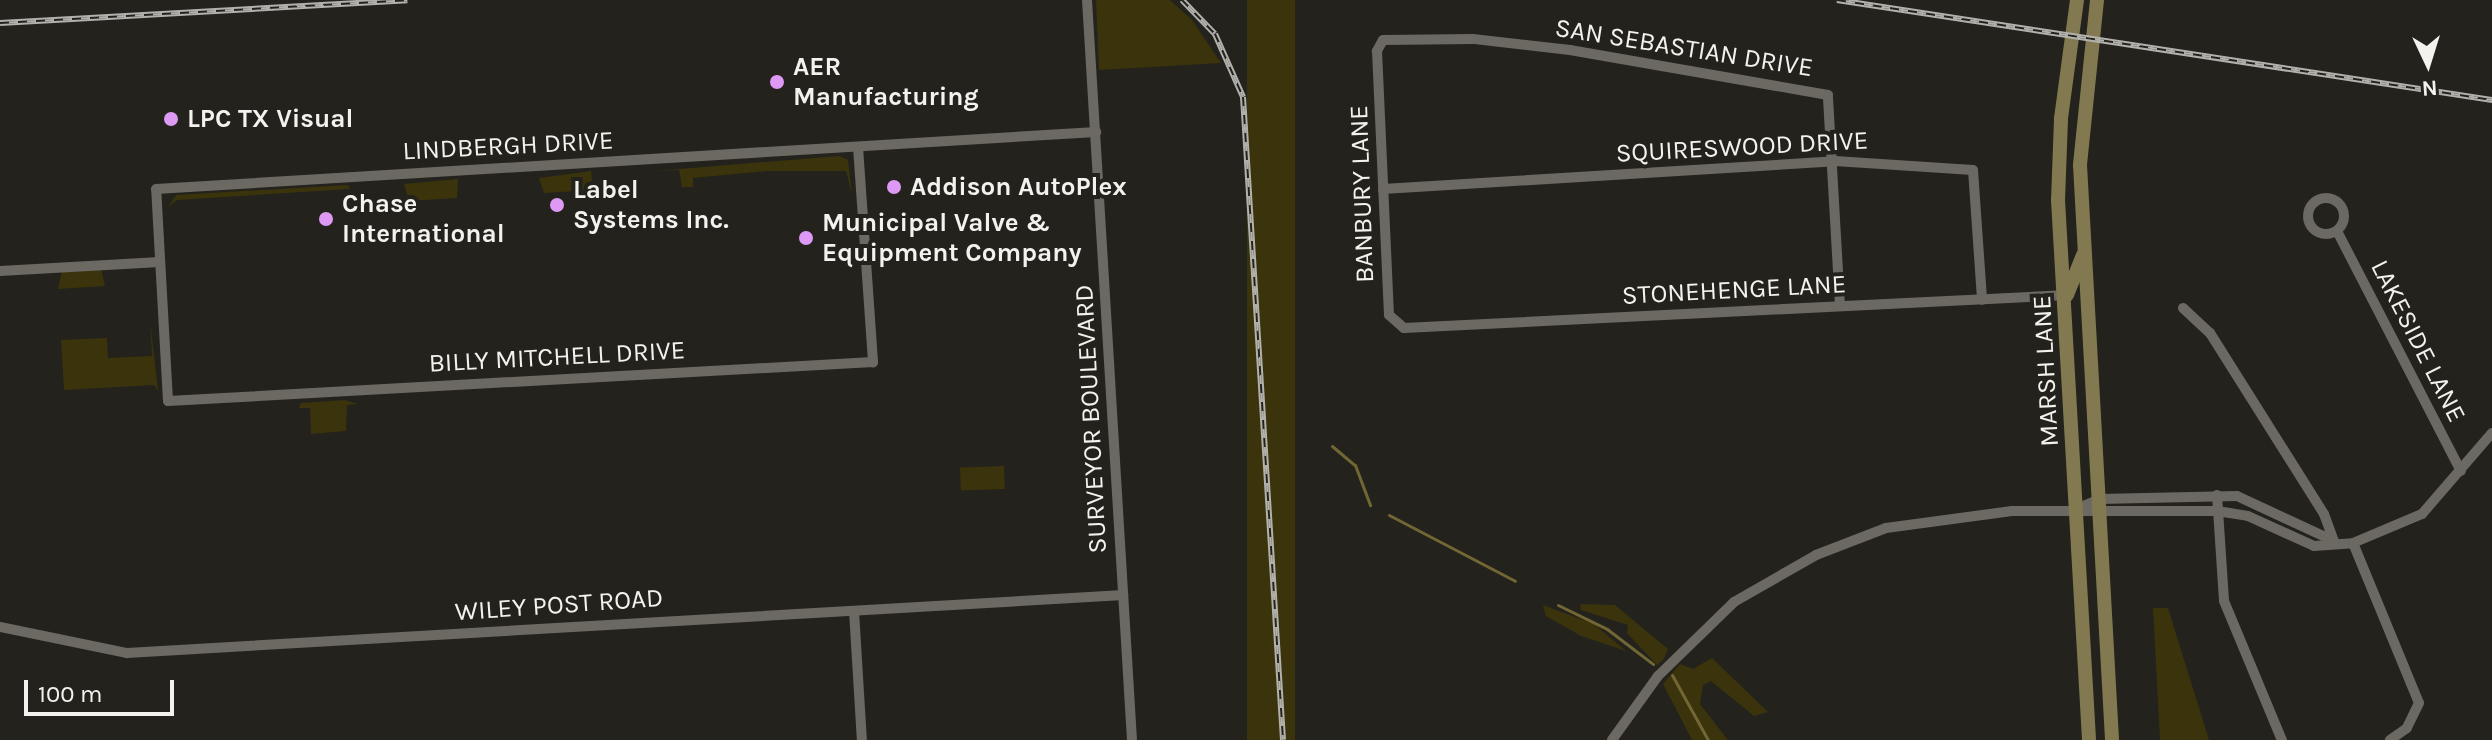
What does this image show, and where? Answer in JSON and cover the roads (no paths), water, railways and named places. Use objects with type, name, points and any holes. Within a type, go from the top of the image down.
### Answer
[{"type":"main road","name":"MARSH LANE","points":[[2077,0],[2058,164],[2089,740]]},
{"type":"main road","name":"MARSH LANE","points":[[2097,0],[2081,137],[2112,740]]},
{"type":"main road","points":[[2086,243],[2067,295],[2081,312],[2092,353]]},
{"type":"street","name":"SURVEYOR BOULEVARD","points":[[1087,0],[1132,740]]},
{"type":"street","name":"SAN SEBASTIAN DRIVE","points":[[1377,51],[1394,35],[1473,39],[1814,88],[1828,95],[1832,107],[1840,306]]},
{"type":"street","name":"BANBURY LANE","points":[[1377,51],[1389,315],[1404,328]]},
{"type":"street","name":"LINDBERGH DRIVE","points":[[160,262],[156,189],[1096,132]]},
{"type":"street","name":"BILLY MITCHELL DRIVE","points":[[160,262],[168,401],[873,362],[858,147]]},
{"type":"street","name":"SQUIRESWOOD DRIVE","points":[[1383,189],[1835,161],[1973,170],[1982,300]]},
{"type":"street","name":"LAKESIDE LANE","points":[[2337,231],[2461,471]]},
{"type":"street","points":[[0,271],[160,262]]},
{"type":"street","name":"STONEHENGE LANE","points":[[1404,328],[2067,295]]},
{"type":"street","points":[[2183,308],[2210,333],[2324,514],[2334,541]]},
{"type":"street","points":[[2076,509],[2100,516],[2217,511],[2248,516],[2314,546],[2334,541],[2353,543],[2415,519],[2492,433]]},
{"type":"street","points":[[1612,740],[1658,676],[1726,609],[1816,555],[1922,520],[2076,509],[2099,499],[2217,495],[2254,500],[2334,541]]},
{"type":"street","points":[[2217,495],[2224,601],[2282,740]]},
{"type":"street","points":[[2353,543],[2419,703],[2407,728],[2390,740]]},
{"type":"street","name":"WILEY POST ROAD","points":[[0,627],[127,653],[1123,595]]},
{"type":"street","points":[[854,611],[862,740]]},
{"type":"waterway","points":[[1332,446],[1355,465],[1370,505]]},
{"type":"waterway","points":[[1389,515],[1515,581]]},
{"type":"waterway","points":[[1558,605],[1607,629],[1653,664]]},
{"type":"waterway","points":[[1672,675],[1708,740]]},
{"type":"railway","points":[[0,23],[407,0]]},
{"type":"railway","points":[[1182,0],[1215,34],[1243,97],[1283,740]]},
{"type":"railway","points":[[1837,0],[2492,100]]},
{"type":"place","name":"AER Manufacturing","points":[[777,82]]},
{"type":"place","name":"LPC TX Visual","points":[[171,119]]},
{"type":"place","name":"Addison AutoPlex","points":[[894,187]]},
{"type":"place","name":"Label Systems Inc.","points":[[557,205]]},
{"type":"place","name":"Chase International","points":[[326,219]]},
{"type":"place","name":"Municipal Valve & Equipment Company","points":[[806,238]]}]
